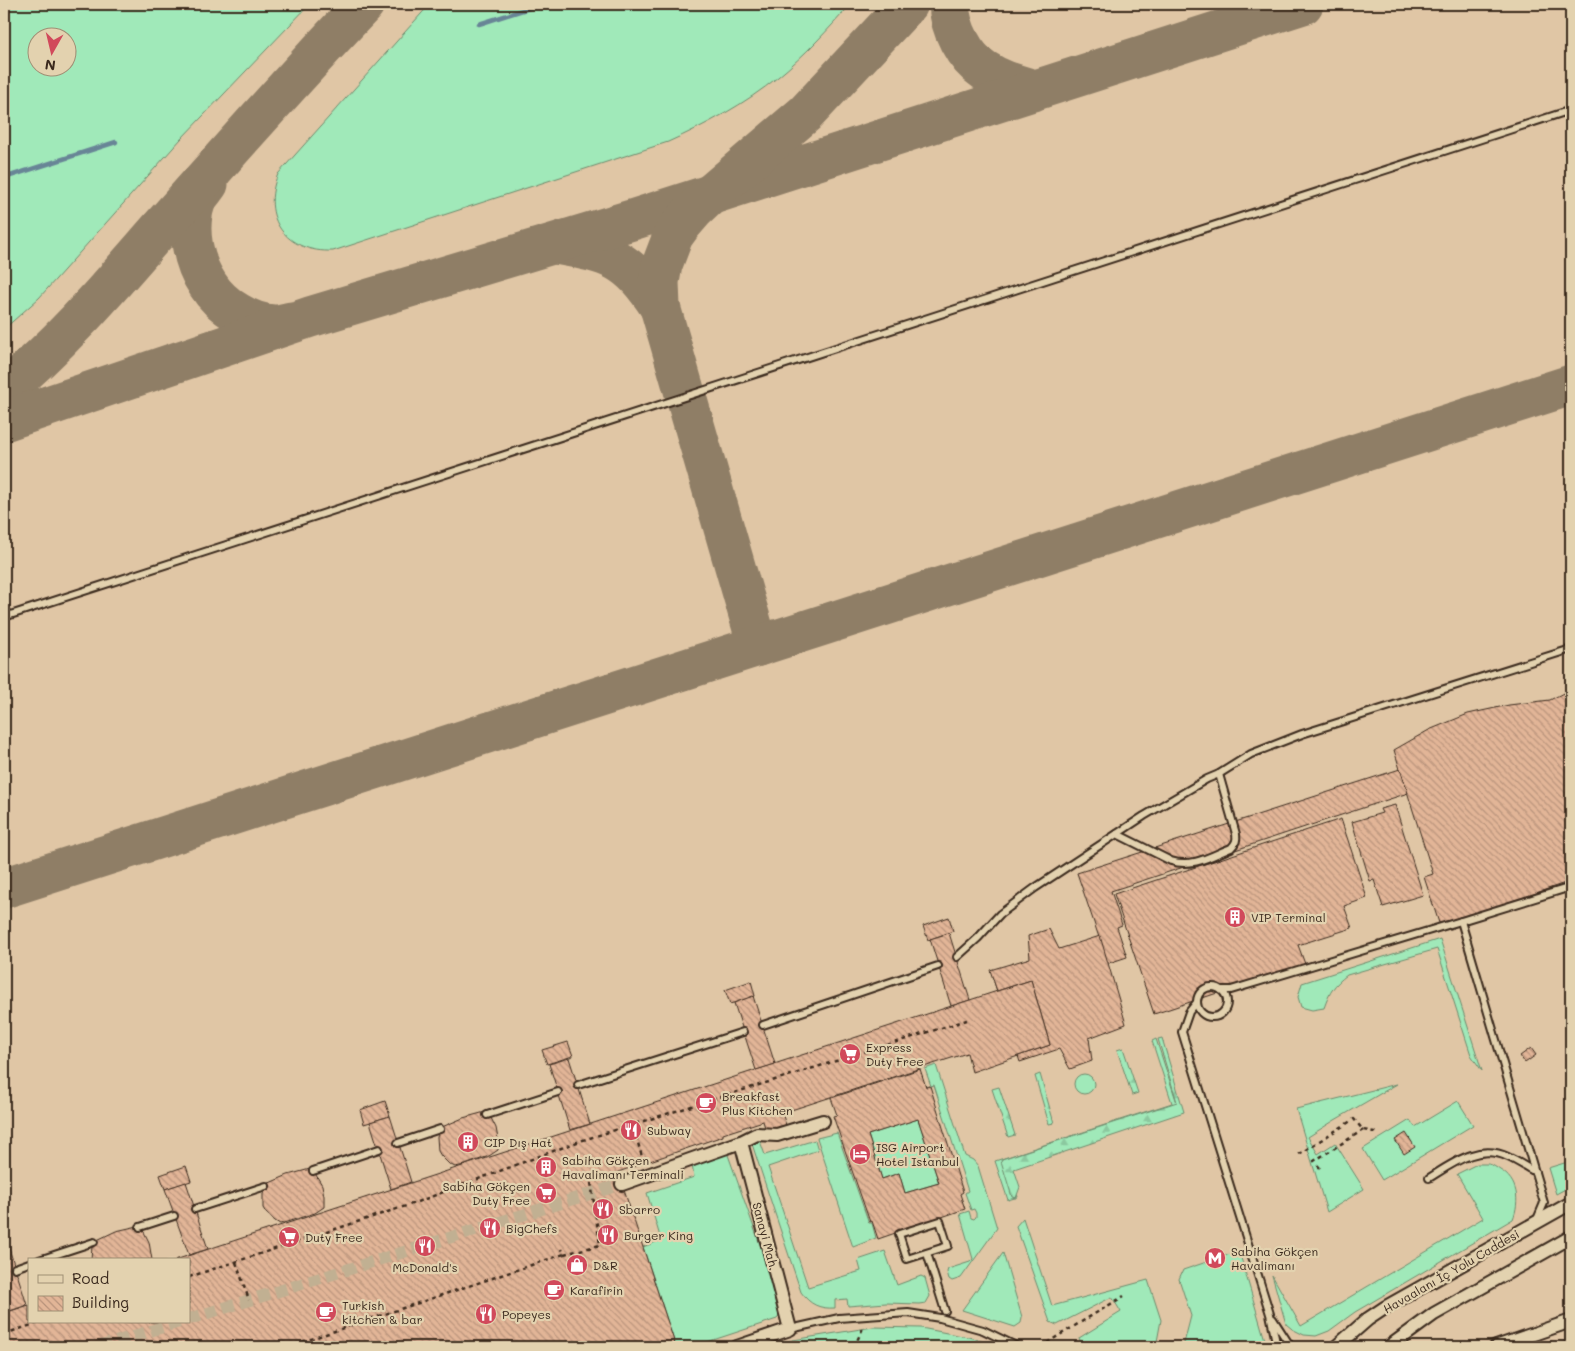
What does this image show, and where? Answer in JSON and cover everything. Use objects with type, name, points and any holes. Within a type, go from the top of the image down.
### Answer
[{"type":"street","points":[[622,1184],[741,1142],[757,1134],[778,1135],[822,1121]]},
{"type":"street","name":"Sanayi Mah.","points":[[741,1142],[790,1329]]},
{"type":"street","name":"Havaalanı İç Yolu Caddesi","points":[[1336,1347],[1368,1319],[1386,1307],[1571,1203]]},
{"type":"street","points":[[1389,1347],[1434,1314],[1571,1237]]},
{"type":"street","points":[[1496,1347],[1571,1321]]},
{"type":"street","points":[[737,1347],[790,1329]]},
{"type":"lane","points":[[4,617],[1571,110]]},
{"type":"lane","points":[[957,957],[1000,914],[1075,860],[1144,816],[1251,754],[1302,734],[1571,649]]},
{"type":"lane","points":[[1118,834],[1180,864],[1191,864],[1231,848],[1236,844],[1237,839],[1219,774]]},
{"type":"lane","points":[[1221,990],[1227,1001],[1226,1007],[1222,1012],[1217,1016],[1211,1017],[1200,1011],[1197,1002],[1202,990],[1215,988],[1231,990],[1571,887]]},
{"type":"lane","points":[[1461,921],[1544,1203],[1535,1223]]},
{"type":"lane","points":[[763,1025],[938,966]]},
{"type":"lane","points":[[1197,1002],[1189,1012],[1182,1032],[1270,1314],[1277,1347]]},
{"type":"lane","points":[[578,1086],[743,1032]]},
{"type":"lane","points":[[487,1115],[558,1092]]},
{"type":"lane","points":[[398,1143],[440,1130]]},
{"type":"lane","points":[[312,1171],[379,1149]]},
{"type":"lane","points":[[1429,1178],[1461,1158],[1483,1151],[1506,1156],[1535,1172]]},
{"type":"lane","points":[[195,1209],[266,1186]]},
{"type":"lane","points":[[140,1227],[174,1216]]},
{"type":"lane","points":[[940,1220],[948,1246],[927,1253],[907,1259],[899,1234],[940,1220]]},
{"type":"lane","points":[[45,1258],[94,1242]]},
{"type":"lane","points":[[927,1253],[945,1311]]},
{"type":"lane","points":[[15,1268],[28,1263]]},
{"type":"lane","points":[[790,1329],[839,1318],[908,1313],[940,1318],[982,1330],[1018,1347]]},
{"type":"lane","points":[[1270,1314],[1291,1347]]},
{"type":"path","points":[[190,1277],[409,1205],[580,1142],[967,1020]]},
{"type":"path","points":[[1299,1154],[1354,1119],[1363,1130],[1379,1133]]},
{"type":"path","points":[[1320,1168],[1314,1161],[1363,1130]]},
{"type":"path","points":[[636,1136],[642,1157]]},
{"type":"path","points":[[286,1347],[564,1254],[600,1245],[590,1175]]},
{"type":"path","points":[[562,1249],[564,1254]]},
{"type":"path","points":[[236,1262],[249,1300]]},
{"type":"path","points":[[1040,1347],[1124,1296]]},
{"type":"path","points":[[854,1347],[869,1316]]},
{"type":"path","points":[[4,1334],[35,1324]]},
{"type":"shaded area","points":[[4,4],[1571,4],[1571,1347],[4,1347]]},
{"type":"green space","points":[[4,4],[310,4],[181,139],[39,298],[4,329]]},
{"type":"green space","points":[[430,4],[851,4],[807,51],[765,87],[725,113],[668,142],[333,251],[316,250],[302,246],[290,239],[281,230],[275,218],[272,205],[273,190],[278,174]]},
{"type":"green space","points":[[1440,939],[1482,1071],[1471,1055],[1437,949],[1347,975],[1333,989],[1324,1008],[1312,1010],[1301,1007],[1298,997],[1302,983]]},
{"type":"green space","points":[[1162,1038],[1184,1112],[1014,1169],[1020,1187],[1016,1198],[1012,1197],[1002,1159],[1177,1102],[1158,1039]]},
{"type":"green space","points":[[1156,1039],[1180,1112],[1009,1168],[1018,1197],[1008,1200],[995,1161],[1172,1103],[1152,1041]]},
{"type":"green space","points":[[1123,1048],[1138,1093],[1132,1095],[1117,1050]]},
{"type":"green space","points":[[936,1065],[965,1156],[973,1160],[978,1166],[997,1228],[961,1278],[952,1281],[949,1279],[948,1269],[970,1262],[973,1259],[960,1214],[969,1211],[971,1218],[974,1219],[976,1213],[974,1209],[971,1210],[965,1193],[968,1191],[934,1085],[931,1086],[925,1069]]},
{"type":"green space","points":[[1040,1074],[1054,1123],[1049,1124],[1035,1076]]},
{"type":"green space","points":[[1084,1074],[1091,1077],[1094,1084],[1091,1091],[1084,1094],[1077,1091],[1074,1084],[1077,1077]]},
{"type":"green space","points":[[1397,1084],[1308,1137],[1318,1154],[1335,1143],[1364,1189],[1327,1212],[1296,1109]]},
{"type":"green space","points":[[999,1087],[1015,1135],[1008,1137],[992,1089]]},
{"type":"green space","points":[[1458,1101],[1473,1125],[1382,1180],[1363,1149],[1410,1120],[1415,1127]]},
{"type":"green space","points":[[918,1119],[939,1183],[905,1193],[899,1173],[882,1179],[868,1135]]},
{"type":"green space","points":[[837,1133],[876,1238],[853,1247],[817,1138]]},
{"type":"green space","points":[[815,1140],[818,1150],[768,1167],[808,1287],[861,1271],[858,1260],[885,1251],[897,1285],[921,1276],[925,1278],[930,1296],[926,1303],[886,1303],[848,1306],[847,1299],[835,1300],[835,1308],[825,1308],[812,1303],[801,1292],[752,1144],[760,1141],[765,1155]]},
{"type":"green space","points":[[727,1152],[779,1298],[781,1314],[777,1319],[692,1347],[676,1347],[643,1247],[661,1240],[647,1193],[694,1177],[692,1165]]},
{"type":"green space","points":[[1571,1161],[1571,1186],[1556,1194],[1548,1168]]},
{"type":"green space","points":[[1477,1164],[1492,1165],[1511,1179],[1517,1198],[1513,1219],[1355,1312],[1329,1331],[1316,1336],[1304,1335],[1286,1324],[1272,1275],[1301,1326],[1483,1218],[1457,1174]]},
{"type":"green space","points":[[1023,1218],[1052,1306],[1148,1280],[1161,1320],[1156,1347],[1083,1347],[1079,1338],[1121,1312],[1112,1297],[1057,1325],[1050,1322],[1016,1226]]},
{"type":"green space","points":[[1239,1251],[1267,1347],[1183,1347],[1191,1316],[1179,1279],[1183,1270]]},
{"type":"green space","points":[[1003,1253],[1022,1317],[1021,1323],[1015,1327],[962,1310]]},
{"type":"green space","points":[[873,1327],[921,1328],[973,1338],[997,1347],[769,1347],[793,1340]]},
{"type":"building","points":[[1571,689],[1571,881],[1440,926],[1424,877],[1433,874],[1394,750],[1429,730],[1468,714],[1509,705],[1550,700]]},
{"type":"building","points":[[1400,769],[1408,793],[1111,891],[1122,925],[1117,927],[1127,957],[1033,988],[1031,980],[997,991],[994,982],[1103,949],[1077,873]]},
{"type":"building","points":[[1395,805],[1423,895],[1383,907],[1374,880],[1370,881],[1352,822],[1382,813],[1380,809]]},
{"type":"building","name":"VIP Terminal","points":[[1341,819],[1367,898],[1344,906],[1352,928],[1298,945],[1305,964],[1154,1014],[1114,894]]},
{"type":"building","points":[[949,917],[953,931],[928,940],[923,926]]},
{"type":"building","points":[[1049,929],[1059,949],[1100,936],[1126,1024],[1089,1038],[1092,1061],[1070,1069],[1059,1049],[1020,1062],[1018,1056],[1050,1045],[1031,980],[997,991],[990,970],[1030,958],[1028,936]]},
{"type":"building","points":[[949,933],[970,1000],[951,1006],[930,939]]},
{"type":"building","name":"Sabiha Gökçen Havalimanı Terminali","points":[[1031,980],[1050,1045],[972,1072],[967,1053],[782,1113],[786,1125],[766,1131],[763,1121],[618,1172],[676,1347],[4,1347],[4,1313],[28,1305],[28,1324],[190,1324],[190,1258],[181,1258]]},
{"type":"building","points":[[751,981],[755,996],[730,1004],[725,990]]},
{"type":"building","points":[[753,996],[775,1064],[756,1070],[734,1003]]},
{"type":"building","points":[[568,1042],[573,1056],[547,1064],[542,1050]]},
{"type":"building","points":[[1531,1048],[1536,1055],[1525,1063],[1520,1056]]},
{"type":"building","points":[[569,1058],[590,1124],[570,1130],[549,1064]]},
{"type":"building","name":"ISG Airport Hotel Istanbul","points":[[920,1069],[926,1087],[930,1086],[963,1192],[960,1194],[965,1209],[878,1239],[872,1221],[870,1222],[833,1116],[837,1115],[831,1098]],"holes":[[[918,1119],[939,1183],[905,1193],[899,1173],[882,1179],[868,1135]]]},
{"type":"building","points":[[385,1101],[390,1116],[364,1124],[360,1110]]},
{"type":"building","name":"CIP Dış Hat","points":[[485,1112],[491,1118],[496,1128],[498,1150],[489,1156],[465,1165],[455,1167],[449,1164],[438,1151],[437,1137],[442,1127],[463,1118]]},
{"type":"building","points":[[390,1116],[411,1182],[391,1189],[370,1122]]},
{"type":"building","points":[[1406,1133],[1415,1147],[1404,1154],[1395,1140]]},
{"type":"building","points":[[186,1166],[191,1181],[165,1189],[160,1175]]},
{"type":"building","points":[[310,1169],[322,1185],[324,1207],[315,1213],[280,1224],[275,1221],[263,1208],[263,1194],[267,1184],[288,1175]]},
{"type":"building","points":[[186,1182],[208,1249],[189,1255],[165,1189]]},
{"type":"building","points":[[138,1226],[144,1232],[149,1242],[152,1258],[91,1258],[92,1246],[95,1241],[116,1231]]},
{"type":"building","points":[[4,1239],[6,1239],[27,1305],[7,1312],[4,1300]]},
{"type":"building","points":[[1571,1340],[1571,1347],[1548,1347]]},
{"type":"waterway","points":[[479,24],[542,4]]},
{"type":"waterway","points":[[4,178],[116,142]]},
{"type":"taxiway","points":[[4,390],[45,354],[103,294],[311,60],[364,4]]},
{"type":"taxiway","points":[[758,646],[660,307],[659,282],[662,265],[673,236],[694,210],[806,113],[908,4]]},
{"type":"taxiway","points":[[949,4],[955,32],[970,58],[996,77],[1035,90]]},
{"type":"taxiway","points":[[4,421],[310,317],[635,219],[1303,4]]},
{"type":"taxiway","points":[[208,184],[196,201],[191,224],[191,235],[198,267],[208,285],[229,307],[247,318],[266,324],[277,325],[291,322]]},
{"type":"taxiway","points":[[556,244],[591,251],[617,261],[638,278],[660,307]]},
{"type":"taxiway","points":[[4,888],[1571,385]]},
{"type":"tunnel","points":[[190,1319],[622,1184]]},
{"type":"tunnel","points":[[99,1347],[173,1324]]},
{"type":"place","name":"VIP Terminal","points":[[1235,917]]},
{"type":"place","name":"Express Duty Free","points":[[850,1054]]},
{"type":"place","name":"Breakfast Plus Kitchen","points":[[706,1103]]},
{"type":"place","name":"Subway","points":[[631,1130]]},
{"type":"place","name":"CIP Dış Hat","points":[[468,1142]]},
{"type":"place","name":"ISG Airport Hotel Istanbul","points":[[860,1154]]},
{"type":"place","name":"Sabiha Gökçen Havalimanı Terminali","points":[[546,1167]]},
{"type":"place","name":"Sabiha Gökçen Duty Free","points":[[546,1193]]},
{"type":"place","name":"Sbarro","points":[[603,1209]]},
{"type":"place","name":"BigChefs","points":[[490,1228]]},
{"type":"place","name":"Burger King","points":[[608,1235]]},
{"type":"place","name":"Duty Free","points":[[289,1237]]},
{"type":"place","name":"McDonald's","points":[[425,1246]]},
{"type":"place","name":"Sabiha Gökçen Havalimanı","points":[[1215,1258]]},
{"type":"place","name":"D&R","points":[[577,1265]]},
{"type":"place","name":"Karafirin","points":[[554,1290]]},
{"type":"place","name":"Turkish kitchen & bar","points":[[326,1312]]},
{"type":"place","name":"Popeyes","points":[[486,1314]]}]
